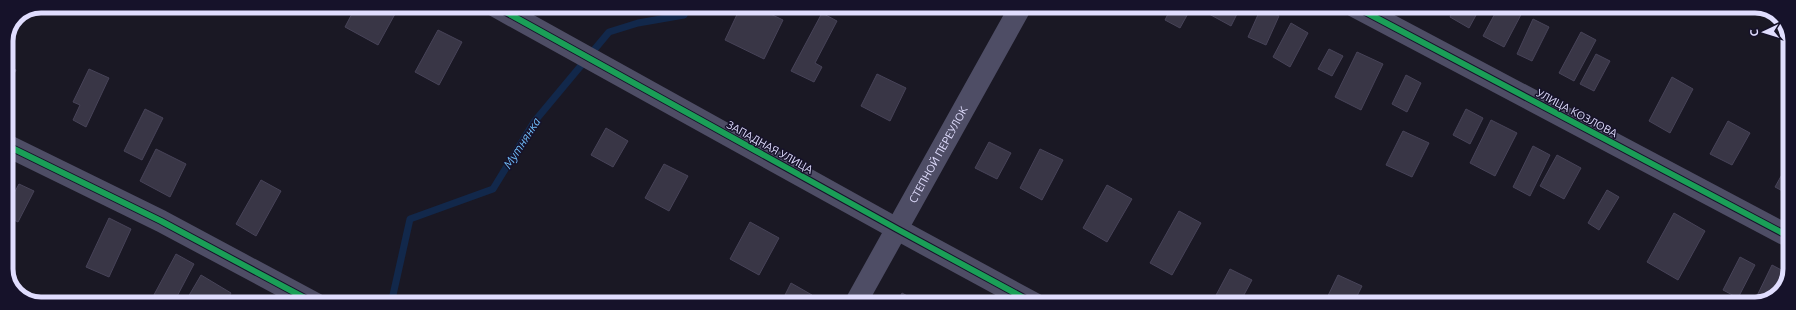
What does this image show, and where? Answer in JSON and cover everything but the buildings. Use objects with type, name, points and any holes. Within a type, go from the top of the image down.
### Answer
[{"type":"street","name":"ЗАПАДНАЯ УЛИЦА","points":[[508,13],[1022,297]]},
{"type":"street","name":"СТЕПНОЙ ПЕРЕУЛОК","points":[[859,297],[1017,13]]},
{"type":"street","name":"УЛИЦА КОЗЛОВА","points":[[1367,13],[1783,233]]},
{"type":"street","points":[[13,148],[161,222],[303,297]]},
{"type":"waterway","name":"Мутнянка","points":[[393,297],[410,219],[493,189],[534,122],[609,32],[638,23],[684,15],[685,13]]},
{"type":"cycle path","points":[[508,13],[1022,297]]},
{"type":"cycle path","points":[[1367,13],[1783,233]]},
{"type":"cycle path","points":[[13,148],[161,221],[303,297]]}]
